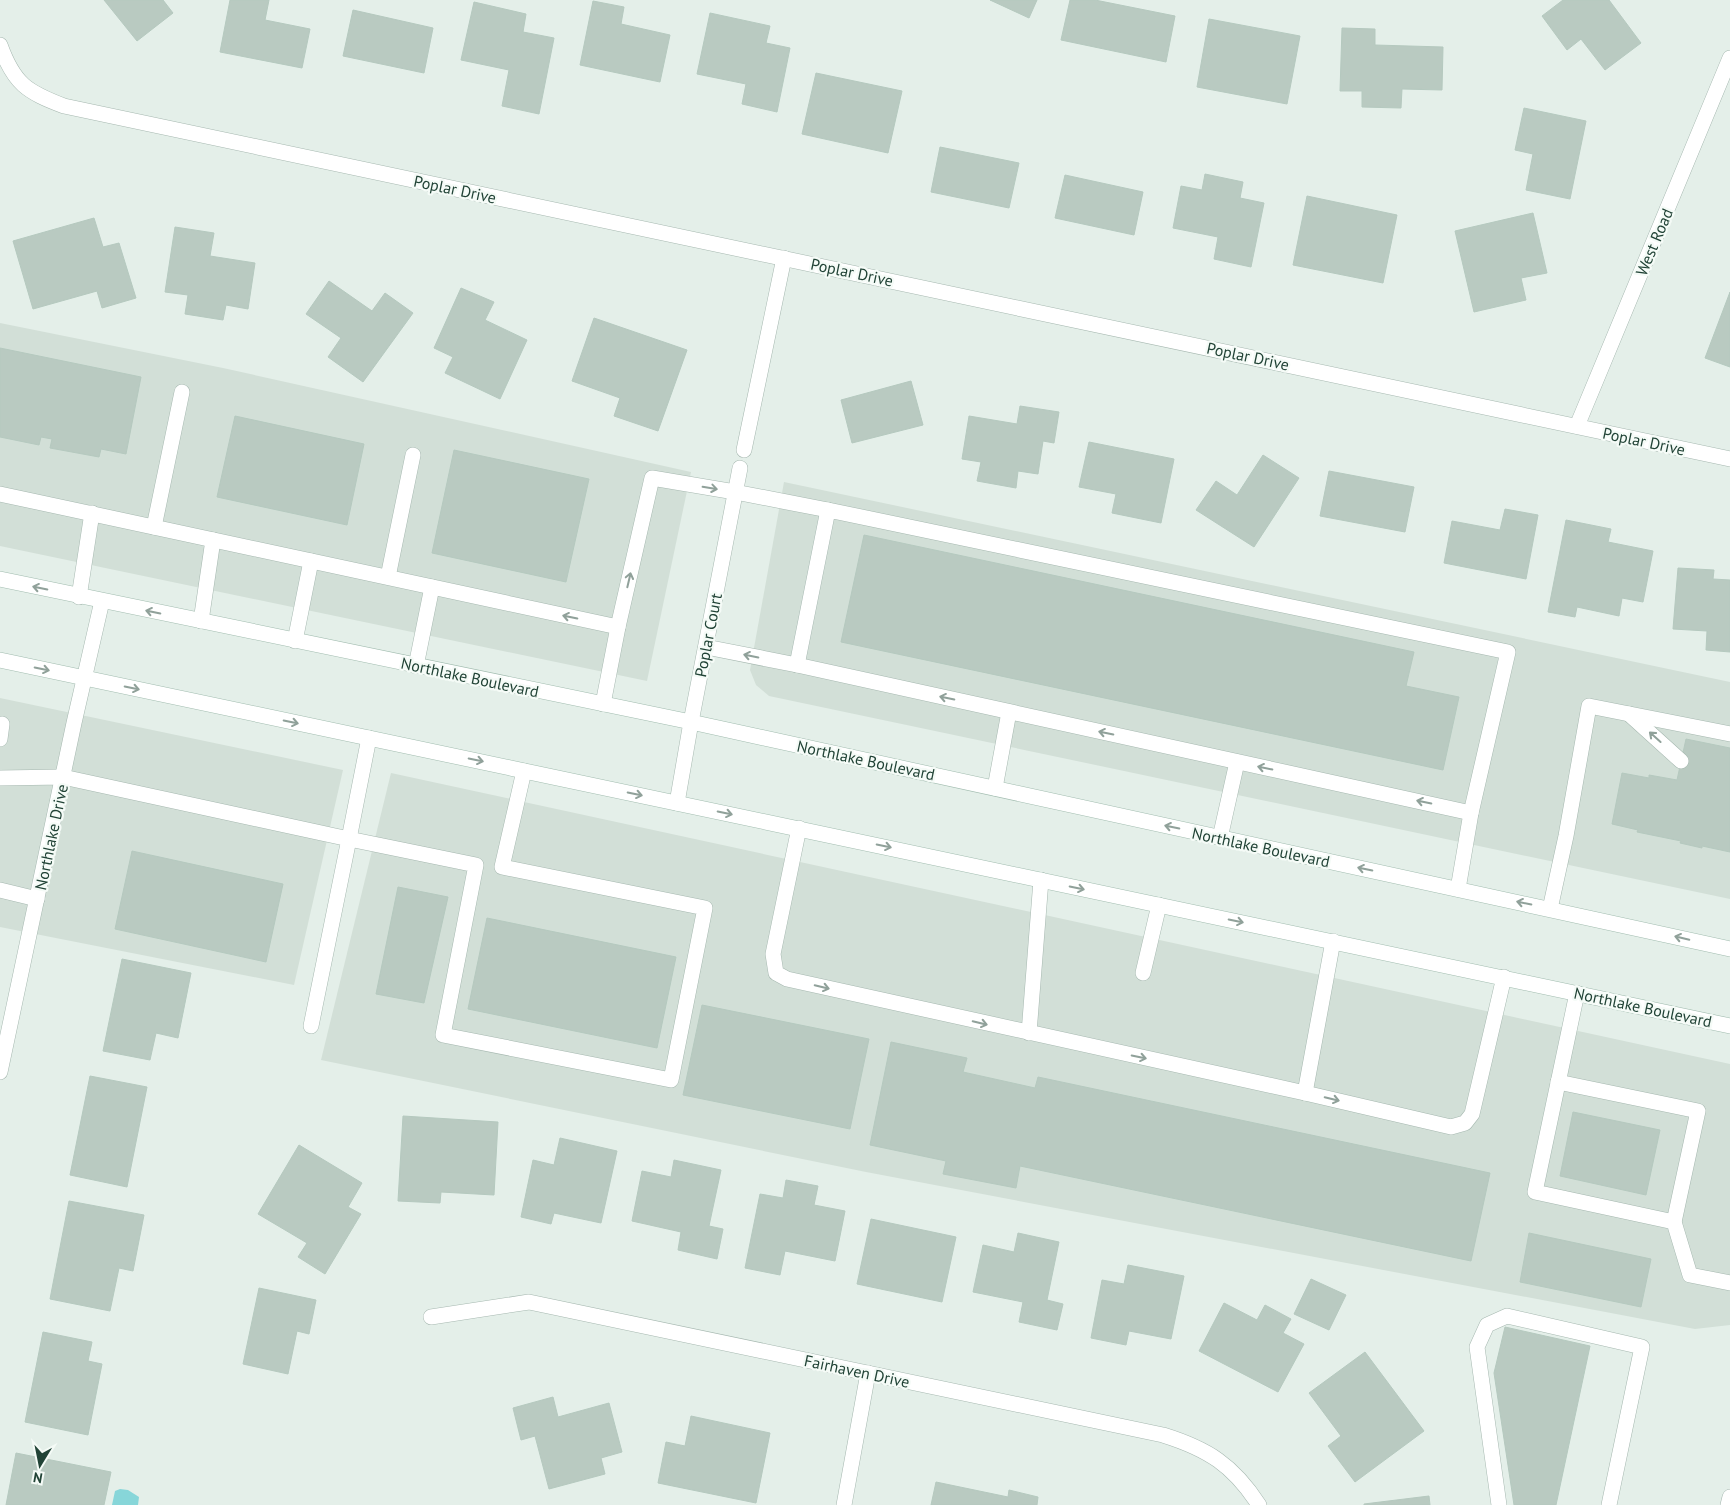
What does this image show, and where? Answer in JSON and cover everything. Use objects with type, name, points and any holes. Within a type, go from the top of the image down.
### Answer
[{"type":"street","name":"Poplar Drive","points":[[0,45],[7,66],[22,85],[41,97],[64,106],[1730,460]]},
{"type":"street","name":"West Road","points":[[1577,426],[1730,58]]},
{"type":"street","points":[[744,450],[784,258]]},
{"type":"street","points":[[154,527],[182,392]]},
{"type":"street","points":[[388,576],[413,454]]},
{"type":"street","name":"Poplar Court","points":[[677,803],[740,468]]},
{"type":"street","points":[[603,704],[618,627],[652,478],[828,510],[1508,652],[1471,813],[1458,889]]},
{"type":"street","points":[[0,494],[618,627]]},
{"type":"street","points":[[796,665],[828,510]]},
{"type":"street","points":[[79,596],[92,514]]},
{"type":"street","points":[[201,621],[213,540]]},
{"type":"street","points":[[295,641],[311,561]]},
{"type":"street","name":"Northlake Boulevard","points":[[0,580],[691,722],[1730,949]]},
{"type":"street","points":[[416,666],[432,587]]},
{"type":"street","name":"Northlake Drive","points":[[0,1072],[4,1029],[37,898],[102,601]]},
{"type":"street","points":[[706,647],[1471,813]]},
{"type":"street","name":"Northlake Boulevard","points":[[0,660],[1730,1026]]},
{"type":"street","points":[[1550,909],[1566,836],[1588,706],[1730,734]]},
{"type":"street","points":[[995,788],[1008,712]]},
{"type":"street","points":[[1629,714],[1682,761]]},
{"type":"street","points":[[311,1026],[370,738]]},
{"type":"street","points":[[1220,838],[1237,762]]},
{"type":"street","points":[[502,867],[524,770]]},
{"type":"street","points":[[0,778],[63,777],[476,865],[502,867],[705,908],[671,1080],[443,1035],[476,865]]},
{"type":"street","points":[[799,828],[773,954],[776,973],[787,979],[1451,1127],[1465,1123],[1472,1114],[1504,977]]},
{"type":"street","points":[[1029,1033],[1041,880]]},
{"type":"street","points":[[0,890],[37,898]]},
{"type":"street","points":[[1143,973],[1159,905]]},
{"type":"street","points":[[1305,1093],[1333,941]]},
{"type":"street","points":[[1577,993],[1535,1192],[1674,1222]]},
{"type":"street","points":[[1558,1082],[1698,1111],[1674,1222],[1690,1275],[1730,1283]]},
{"type":"street","name":"Fairhaven Drive","points":[[431,1317],[529,1302],[1163,1435],[1188,1443],[1211,1454],[1231,1470],[1248,1488],[1259,1505]]},
{"type":"street","points":[[1500,1505],[1476,1347],[1487,1325],[1507,1316],[1642,1347],[1609,1505]]},
{"type":"street","points":[[844,1505],[868,1373]]},
{"type":"street","points":[[1728,1505],[1730,1497]]},
{"type":"shaded area","points":[[0,323],[223,368],[691,472],[647,681],[0,546]]},
{"type":"shaded area","points":[[784,482],[1730,682],[1730,899],[769,696],[756,685],[750,670]]},
{"type":"shaded area","points":[[0,698],[343,770],[294,985],[0,927]]},
{"type":"shaded area","points":[[391,773],[1730,1064],[1730,1325],[1695,1329],[866,1172],[321,1060]]},
{"type":"water","points":[[120,1489],[128,1490],[139,1497],[138,1505],[112,1505],[115,1491]]},
{"type":"building","points":[[104,0],[163,0],[173,13],[137,41]]},
{"type":"building","points":[[230,0],[269,0],[265,20],[310,29],[302,68],[220,52]]},
{"type":"building","points":[[990,0],[1037,0],[1029,18]]},
{"type":"building","points":[[1070,0],[1095,0],[1175,16],[1166,62],[1061,40]]},
{"type":"building","points":[[1563,0],[1609,0],[1641,43],[1605,70],[1581,39],[1567,50],[1542,16]]},
{"type":"building","points":[[593,1],[624,7],[621,24],[670,35],[660,82],[580,65]]},
{"type":"building","points":[[474,2],[526,14],[523,32],[554,38],[539,114],[502,106],[509,70],[461,60]]},
{"type":"building","points":[[353,10],[433,28],[424,73],[343,56]]},
{"type":"building","points":[[710,13],[770,26],[766,43],[790,48],[777,112],[742,104],[746,84],[697,74]]},
{"type":"building","points":[[1209,19],[1300,36],[1287,104],[1197,87]]},
{"type":"building","points":[[1342,28],[1375,29],[1375,45],[1443,47],[1442,90],[1402,89],[1401,108],[1362,107],[1362,91],[1340,91]]},
{"type":"building","points":[[816,73],[902,91],[888,153],[802,134]]},
{"type":"building","points":[[1524,108],[1586,121],[1570,199],[1526,190],[1533,154],[1515,150]]},
{"type":"building","points":[[940,147],[1019,163],[1009,208],[931,192]]},
{"type":"building","points":[[1205,174],[1243,182],[1240,198],[1264,203],[1251,267],[1214,259],[1218,237],[1173,228],[1181,186],[1202,190]]},
{"type":"building","points":[[1065,175],[1143,192],[1134,235],[1055,218]]},
{"type":"building","points":[[1307,196],[1397,215],[1383,283],[1293,265]]},
{"type":"building","points":[[1533,213],[1547,273],[1521,278],[1526,300],[1474,312],[1455,231]]},
{"type":"building","points":[[94,218],[103,247],[119,243],[136,298],[102,308],[97,291],[33,309],[13,241]]},
{"type":"building","points":[[175,227],[214,233],[210,256],[255,263],[248,309],[226,305],[223,320],[185,314],[188,295],[165,292]]},
{"type":"building","points":[[329,281],[372,311],[385,293],[413,313],[363,382],[328,357],[341,338],[306,314]]},
{"type":"building","points":[[461,288],[494,302],[485,320],[527,340],[500,399],[445,373],[453,357],[434,348]]},
{"type":"building","points":[[1730,292],[1730,367],[1705,358]]},
{"type":"building","points":[[594,318],[687,350],[658,431],[614,416],[620,398],[572,381]]},
{"type":"building","points":[[0,348],[141,377],[126,454],[101,449],[99,457],[50,448],[52,439],[41,437],[39,445],[0,437]]},
{"type":"building","points":[[911,381],[923,425],[852,443],[841,400]]},
{"type":"building","points":[[1020,406],[1059,412],[1054,443],[1043,441],[1038,474],[1018,471],[1016,488],[977,481],[981,462],[962,459],[969,416],[1017,424]]},
{"type":"building","points":[[235,416],[364,444],[347,525],[217,497]]},
{"type":"building","points":[[1089,442],[1174,459],[1161,523],[1112,513],[1116,494],[1079,487]]},
{"type":"building","points":[[454,450],[589,479],[566,582],[432,553]]},
{"type":"building","points":[[1263,455],[1299,478],[1254,547],[1196,510],[1216,481],[1237,495]]},
{"type":"building","points":[[1329,471],[1414,487],[1405,532],[1320,516]]},
{"type":"building","points":[[1505,509],[1538,515],[1526,579],[1444,563],[1452,521],[1500,530]]},
{"type":"building","points":[[1566,520],[1611,529],[1608,542],[1653,551],[1643,602],[1622,598],[1619,616],[1577,607],[1575,617],[1548,612]]},
{"type":"building","points":[[864,535],[1414,652],[1406,686],[1459,697],[1443,770],[841,642]]},
{"type":"building","points":[[1678,568],[1714,570],[1713,579],[1730,580],[1730,652],[1706,650],[1707,631],[1673,629]]},
{"type":"building","points":[[1686,739],[1730,748],[1730,852],[1680,843],[1681,841],[1637,832],[1638,830],[1612,824],[1622,773],[1649,778],[1649,775],[1677,780]]},
{"type":"building","points":[[132,851],[283,884],[266,962],[115,929]]},
{"type":"building","points":[[398,887],[448,897],[424,1003],[376,994]]},
{"type":"building","points":[[487,918],[676,957],[657,1048],[468,1009]]},
{"type":"building","points":[[122,959],[191,973],[178,1038],[156,1033],[150,1060],[103,1051]]},
{"type":"building","points":[[702,1005],[869,1039],[850,1129],[683,1095]]},
{"type":"building","points":[[891,1042],[967,1058],[963,1072],[1035,1088],[1038,1077],[1490,1173],[1471,1261],[1020,1166],[1016,1188],[943,1174],[946,1161],[870,1145]]},
{"type":"building","points":[[90,1076],[147,1087],[127,1187],[70,1175]]},
{"type":"building","points":[[1573,1112],[1660,1130],[1646,1195],[1560,1176]]},
{"type":"building","points":[[403,1116],[498,1122],[494,1195],[441,1192],[440,1203],[398,1201]]},
{"type":"building","points":[[560,1138],[617,1151],[601,1223],[554,1213],[551,1224],[521,1217],[533,1160],[554,1165]]},
{"type":"building","points":[[299,1145],[362,1183],[348,1207],[361,1214],[325,1274],[298,1257],[307,1243],[258,1214]]},
{"type":"building","points":[[674,1160],[721,1170],[709,1226],[723,1229],[717,1259],[678,1250],[681,1232],[632,1221],[642,1171],[671,1177]]},
{"type":"building","points":[[786,1180],[818,1186],[814,1205],[845,1211],[835,1261],[785,1251],[780,1275],[745,1268],[760,1194],[783,1198]]},
{"type":"building","points":[[69,1201],[144,1215],[133,1271],[119,1268],[110,1311],[50,1299]]},
{"type":"building","points":[[871,1219],[956,1237],[942,1302],[857,1284]]},
{"type":"building","points":[[1018,1233],[1059,1242],[1047,1300],[1063,1304],[1057,1330],[1019,1322],[1023,1302],[973,1292],[983,1245],[1014,1252]]},
{"type":"building","points":[[1529,1233],[1651,1259],[1641,1307],[1520,1282]]},
{"type":"building","points":[[1128,1265],[1184,1276],[1171,1339],[1129,1331],[1126,1345],[1091,1338],[1102,1280],[1124,1284]]},
{"type":"building","points":[[1311,1279],[1346,1295],[1329,1330],[1294,1314]]},
{"type":"building","points":[[259,1288],[316,1300],[309,1334],[297,1331],[288,1374],[243,1364]]},
{"type":"building","points":[[1224,1303],[1257,1320],[1265,1305],[1291,1319],[1283,1333],[1304,1344],[1278,1392],[1199,1351]]},
{"type":"building","points":[[1505,1327],[1590,1346],[1556,1505],[1514,1505],[1494,1373]]},
{"type":"building","points":[[43,1332],[92,1342],[88,1361],[102,1364],[88,1435],[25,1422]]},
{"type":"building","points":[[1365,1352],[1424,1431],[1355,1482],[1328,1446],[1341,1436],[1309,1393]]},
{"type":"building","points":[[553,1397],[558,1417],[609,1403],[622,1452],[601,1458],[605,1474],[549,1489],[535,1436],[521,1440],[513,1408]]},
{"type":"building","points":[[691,1416],[770,1433],[756,1503],[658,1483],[666,1442],[685,1446]]},
{"type":"building","points":[[16,1453],[111,1472],[104,1505],[6,1505]]},
{"type":"building","points":[[936,1482],[1008,1497],[1009,1490],[1038,1497],[1037,1505],[931,1505]]},
{"type":"building","points":[[1429,1496],[1430,1505],[1364,1505],[1364,1504]]}]
